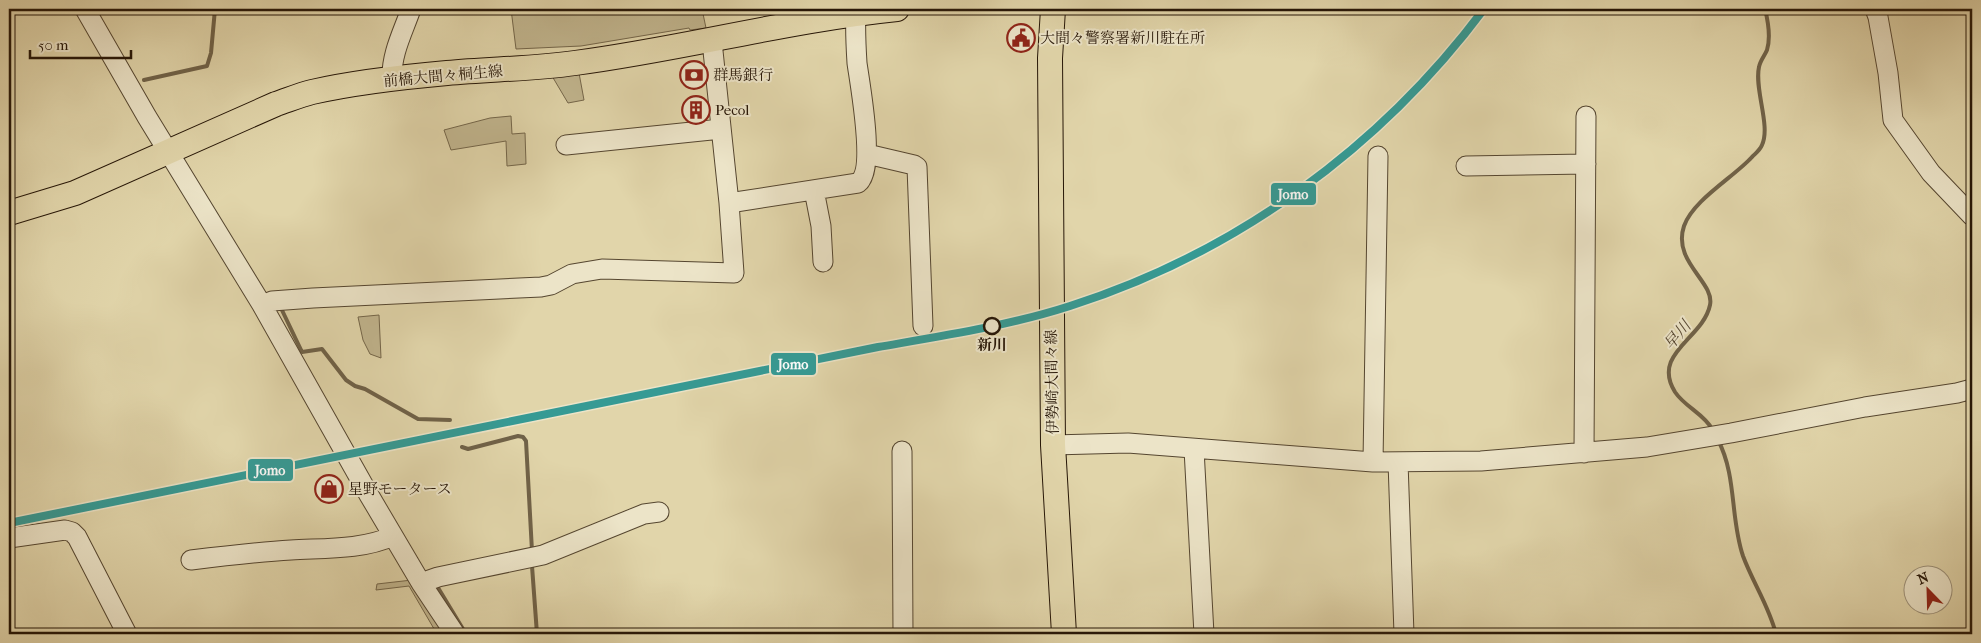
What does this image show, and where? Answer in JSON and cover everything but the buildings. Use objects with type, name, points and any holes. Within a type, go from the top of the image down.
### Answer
[{"type":"main road","name":"前橋大間々桐生線","points":[[9,213],[75,193],[276,104],[310,92],[392,79],[448,73],[556,66],[856,13],[897,9]]},
{"type":"main road","name":"伊勢崎大間々線","points":[[1053,9],[1050,58],[1053,445],[1064,634]]},
{"type":"street","points":[[85,9],[168,153],[262,305],[336,440],[421,583],[455,634]]},
{"type":"street","points":[[392,79],[391,68],[394,54],[411,9]]},
{"type":"street","points":[[1875,9],[1888,73],[1893,120],[1931,173],[1972,216]]},
{"type":"street","points":[[729,203],[814,190],[862,180],[867,154],[857,60],[856,13]]},
{"type":"street","points":[[262,305],[272,301],[313,298],[541,287],[551,285],[572,274],[602,270],[734,273],[713,39]]},
{"type":"street","points":[[1584,454],[1586,116]]},
{"type":"street","points":[[566,145],[721,129]]},
{"type":"street","points":[[867,154],[917,167],[923,326]]},
{"type":"street","points":[[1373,462],[1378,156]]},
{"type":"street","points":[[1466,166],[1586,164]]},
{"type":"street","points":[[814,190],[821,226],[823,262]]},
{"type":"street","points":[[1053,445],[1128,443],[1373,462],[1481,461],[1584,454],[1647,446],[1972,389]]},
{"type":"street","points":[[1194,449],[1204,634]]},
{"type":"street","points":[[902,452],[903,634]]},
{"type":"street","points":[[1398,462],[1404,634]]},
{"type":"street","points":[[421,583],[543,555],[644,514],[659,512]]},
{"type":"street","points":[[9,538],[66,530],[72,532],[77,537],[127,634]]},
{"type":"street","points":[[191,560],[288,550],[353,546],[382,541],[393,536]]},
{"type":"shaded area","points":[[511,9],[702,9],[706,28],[690,30],[689,28],[581,46],[516,49]]},
{"type":"shaded area","points":[[579,73],[584,100],[568,103],[552,76]]},
{"type":"shaded area","points":[[511,116],[512,134],[525,133],[526,164],[507,166],[506,141],[451,150],[444,130],[490,118]]},
{"type":"shaded area","points":[[379,315],[381,358],[370,354],[363,340],[358,317]]},
{"type":"shaded area","points":[[412,580],[444,634],[437,634],[409,586],[376,590],[377,584]]},
{"type":"waterway","points":[[144,80],[207,66],[211,53],[215,9]]},
{"type":"waterway","name":"早川","points":[[1712,429],[1704,419],[1679,397],[1669,378],[1669,367],[1674,356],[1706,317],[1710,305],[1710,296],[1688,261],[1682,239],[1684,226],[1696,207],[1744,165],[1762,145],[1765,128],[1758,76],[1769,40],[1765,9]]},
{"type":"waterway","points":[[280,306],[302,352],[322,349],[346,380],[418,419],[450,420]]},
{"type":"waterway","points":[[462,447],[468,449],[518,436],[523,437],[526,441],[532,551]]},
{"type":"waterway","name":"早川","points":[[1718,440],[1728,468],[1736,527],[1743,556],[1776,634]]},
{"type":"waterway","points":[[532,566],[537,634]]},
{"type":"waterway","points":[[437,586],[466,634]]},
{"type":"transit line","name":"Jomo","points":[[9,523],[878,347],[975,330],[1070,306],[1131,284],[1190,257],[1247,225],[1300,190],[1351,150],[1399,107],[1443,59],[1484,9]]},
{"type":"place","name":"大間々警察署新川駐在所","points":[[1021,38]]},
{"type":"place","name":"群馬銀行","points":[[694,75]]},
{"type":"place","name":"Pecol","points":[[696,110]]},
{"type":"place","name":"新川","points":[[992,326]]},
{"type":"place","name":"星野モータース","points":[[329,489]]}]
